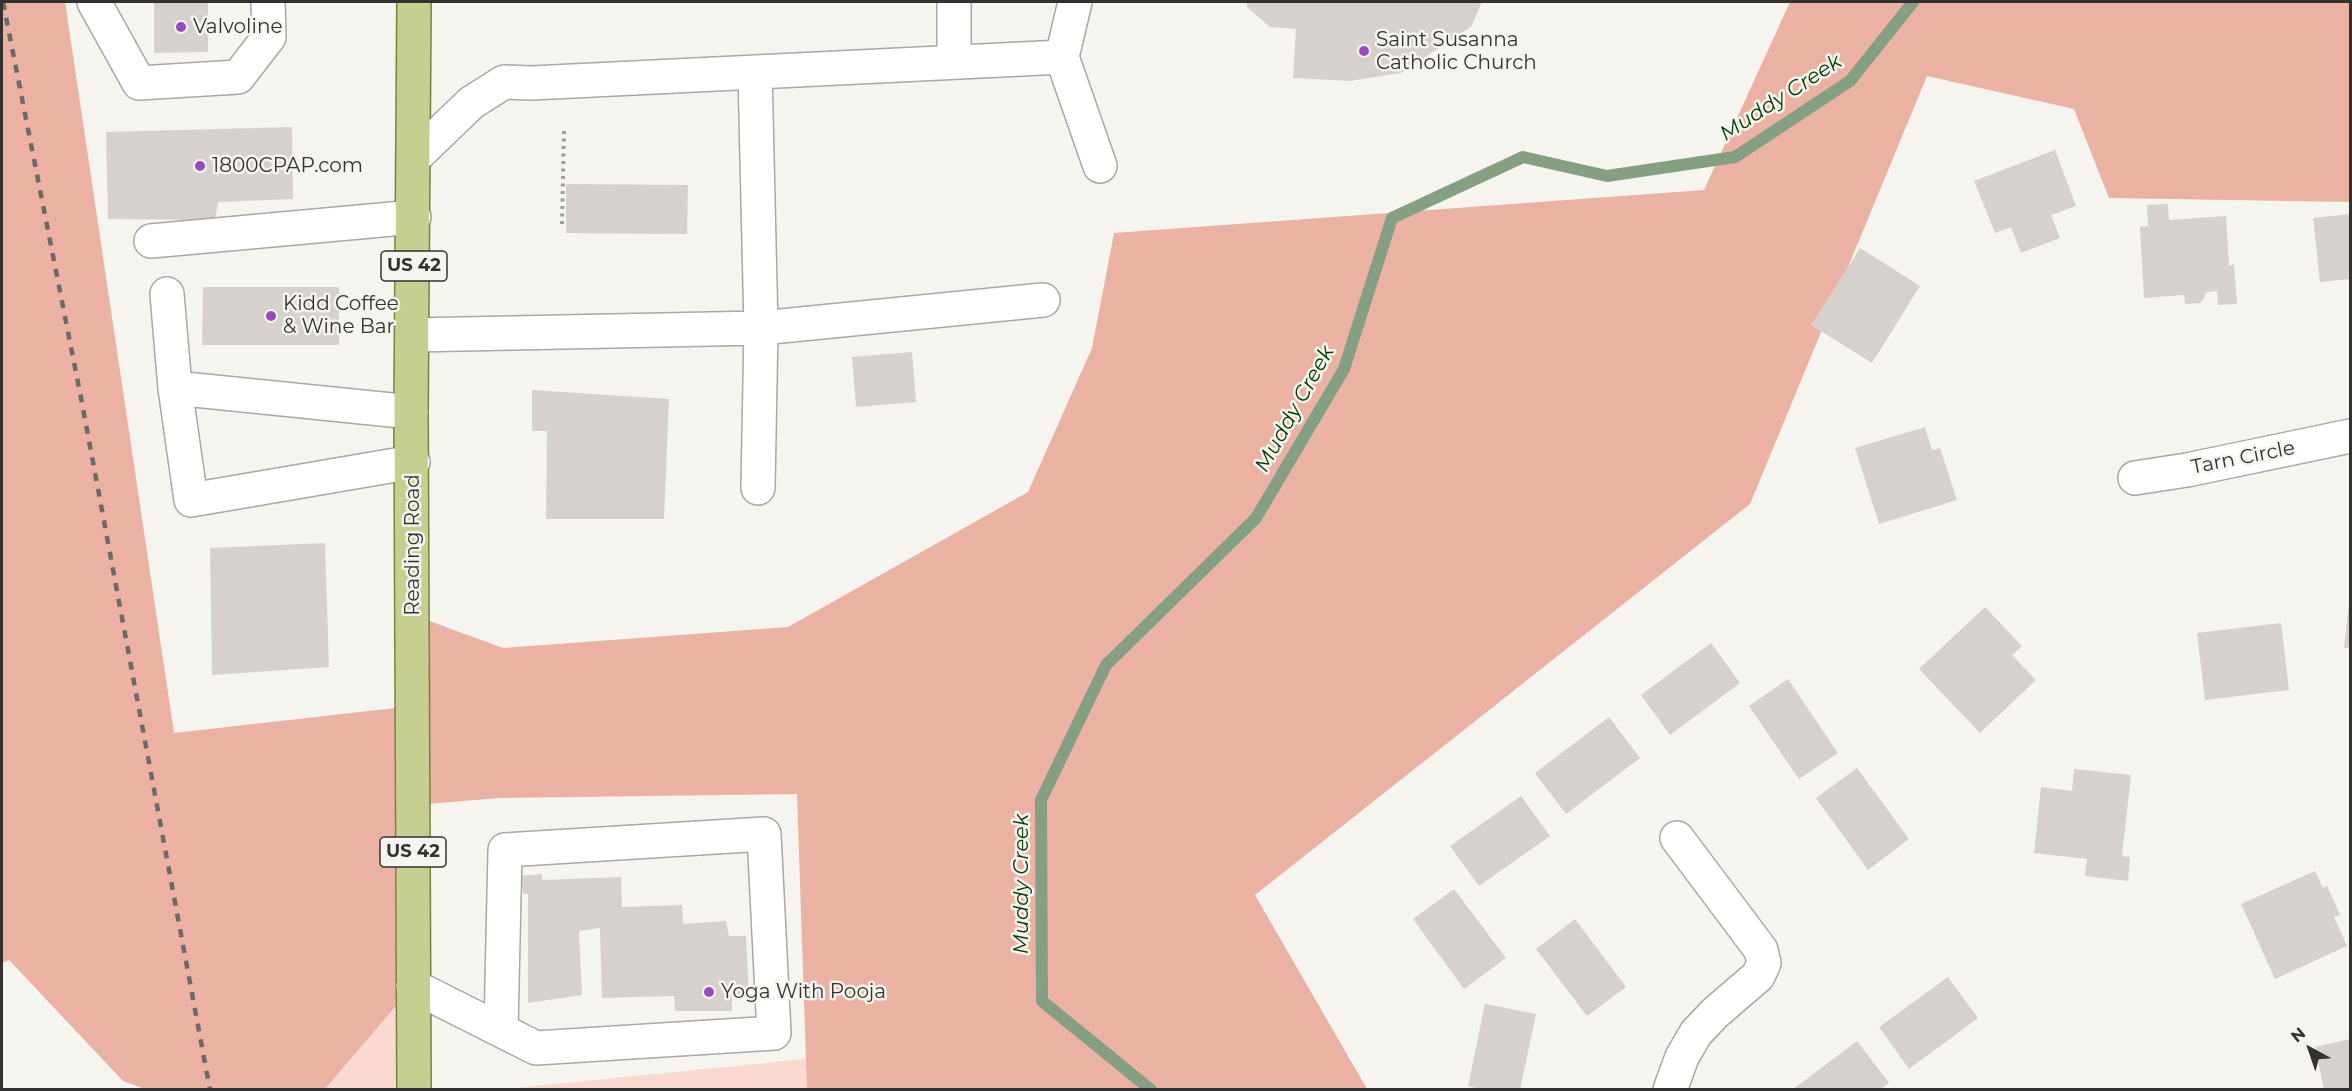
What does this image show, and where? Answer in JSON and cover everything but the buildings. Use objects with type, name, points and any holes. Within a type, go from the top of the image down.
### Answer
[{"type":"main road","name":"Reading Road","points":[[414,2],[415,157],[411,412],[414,1089]]},
{"type":"street","points":[[94,2],[139,83],[238,77],[269,37],[268,2]]},
{"type":"street","points":[[954,2],[954,62]]},
{"type":"street","points":[[1075,2],[1062,57],[1100,166]]},
{"type":"street","points":[[415,157],[471,103],[504,82],[532,83],[1062,57]]},
{"type":"street","points":[[754,72],[761,328],[758,488]]},
{"type":"street","points":[[151,241],[414,218]]},
{"type":"street","points":[[167,294],[175,388],[191,500],[413,462]]},
{"type":"street","points":[[413,335],[761,328],[1043,300]]},
{"type":"street","points":[[175,388],[411,412]]},
{"type":"street","name":"Tarn Circle","points":[[2135,478],[2187,470],[2350,436]]},
{"type":"street","points":[[413,986],[536,1048],[774,1033],[764,834],[505,850],[501,1030]]},
{"type":"street","points":[[1670,1089],[1682,1057],[1696,1034],[1715,1013],[1758,976],[1764,963],[1761,950],[1677,838]]},
{"type":"path","points":[[562,224],[564,130]]},
{"type":"shaded area","points":[[2,2],[65,2],[174,733],[413,706],[413,615],[503,648],[788,627],[1028,492],[1092,348],[1114,233],[1704,190],[1790,2],[2350,2],[2350,202],[2109,198],[2074,109],[1927,76],[1750,504],[1255,895],[1367,1089],[807,1089],[797,794],[500,798],[414,805],[413,986],[325,1089],[145,1089],[123,1081],[9,960],[2,963]]},
{"type":"shaded area","points":[[413,986],[413,1089],[325,1089]]},
{"type":"shaded area","points":[[806,1059],[807,1089],[505,1089]]},
{"type":"waterway","name":"Muddy Creek","points":[[1151,1090],[1042,1001],[1041,800],[1106,665],[1256,518],[1344,369],[1392,218],[1523,157],[1607,176],[1735,157],[1850,81],[1913,2]]},
{"type":"railway","points":[[3,2],[82,403],[210,1090]]},
{"type":"place","name":"Valvoline","points":[[181,27]]},
{"type":"place","name":"Saint Susanna Catholic Church","points":[[1364,51]]},
{"type":"place","name":"1800CPAP.com","points":[[200,166]]},
{"type":"place","name":"Kidd Coffee & Wine Bar","points":[[271,316]]},
{"type":"place","name":"Yoga With Pooja","points":[[709,992]]}]
